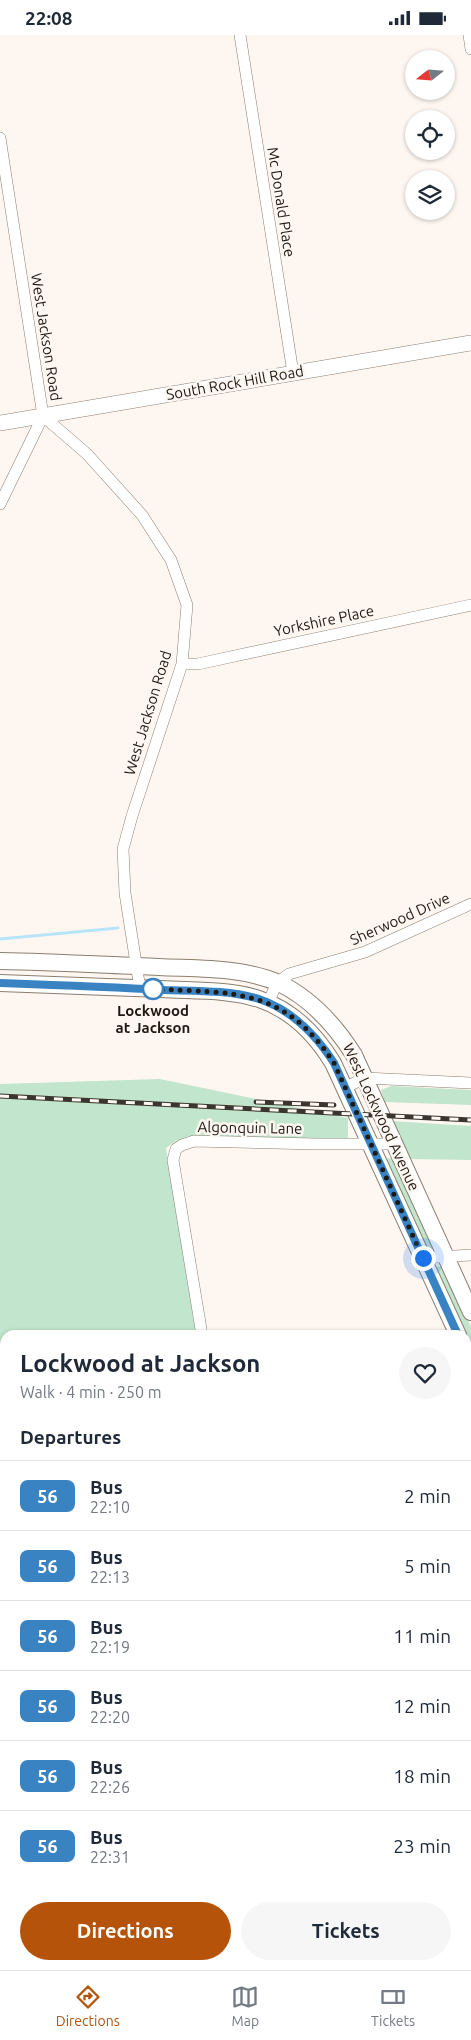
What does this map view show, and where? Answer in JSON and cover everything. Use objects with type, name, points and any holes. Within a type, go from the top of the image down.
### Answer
[{"type":"main road","name":"West Lockwood Avenue","points":[[0,961],[220,970],[259,976],[277,983],[298,995],[326,1016],[341,1033],[365,1078],[471,1312]]},
{"type":"main road","name":"West Lockwood Avenue","points":[[0,983],[221,992],[241,995],[268,1003],[280,1008],[297,1020],[312,1034],[334,1063],[456,1330]]},
{"type":"street","name":"Mc Donald Place","points":[[240,35],[293,373]]},
{"type":"street","points":[[469,35],[471,49]]},
{"type":"street","name":"West Jackson Road","points":[[0,138],[43,416],[87,454],[142,515],[171,560],[187,605],[182,664],[123,849],[125,893],[140,989]]},
{"type":"street","name":"South Rock Hill Road","points":[[0,423],[471,343]]},
{"type":"street","points":[[0,503],[43,416]]},
{"type":"street","name":"Yorkshire Place","points":[[182,664],[198,664],[471,605]]},
{"type":"street","name":"Sherwood Drive","points":[[277,983],[289,974],[301,969],[365,952],[471,903]]},
{"type":"street","points":[[268,1003],[277,983]]},
{"type":"street","points":[[346,1087],[365,1078],[471,1083]]},
{"type":"street","name":"Algonquin Lane","points":[[201,1330],[173,1160],[176,1149],[194,1141],[395,1144]]},
{"type":"street","points":[[423,1258],[471,1255]]},
{"type":"green space","points":[[160,1079],[348,1118],[348,1139],[189,1136],[176,1141],[166,1148],[195,1330],[0,1330],[0,1084]]},
{"type":"green space","points":[[391,1086],[471,1090],[471,1105],[385,1102],[381,1090]]},
{"type":"green space","points":[[391,1121],[471,1126],[471,1160],[408,1159]]},
{"type":"green space","points":[[386,1159],[394,1159],[433,1248],[431,1250],[425,1248],[387,1163]]},
{"type":"green space","points":[[438,1266],[445,1270],[471,1330],[461,1330],[435,1270]]},
{"type":"waterway","points":[[0,939],[118,928]]},
{"type":"railway","points":[[0,1096],[471,1120]]},
{"type":"railway","points":[[256,1102],[334,1105]]},
{"type":"bus line","name":"56","points":[[0,983],[221,992],[260,999],[280,1008],[297,1020],[312,1034],[334,1063],[456,1330]]},
{"type":"place","name":"Lockwood at Jackson","points":[[153,989]]},
{"type":"route","points":[[153,989],[221,992],[260,999],[280,1008],[312,1034],[334,1063],[346,1087],[423,1258]]}]
